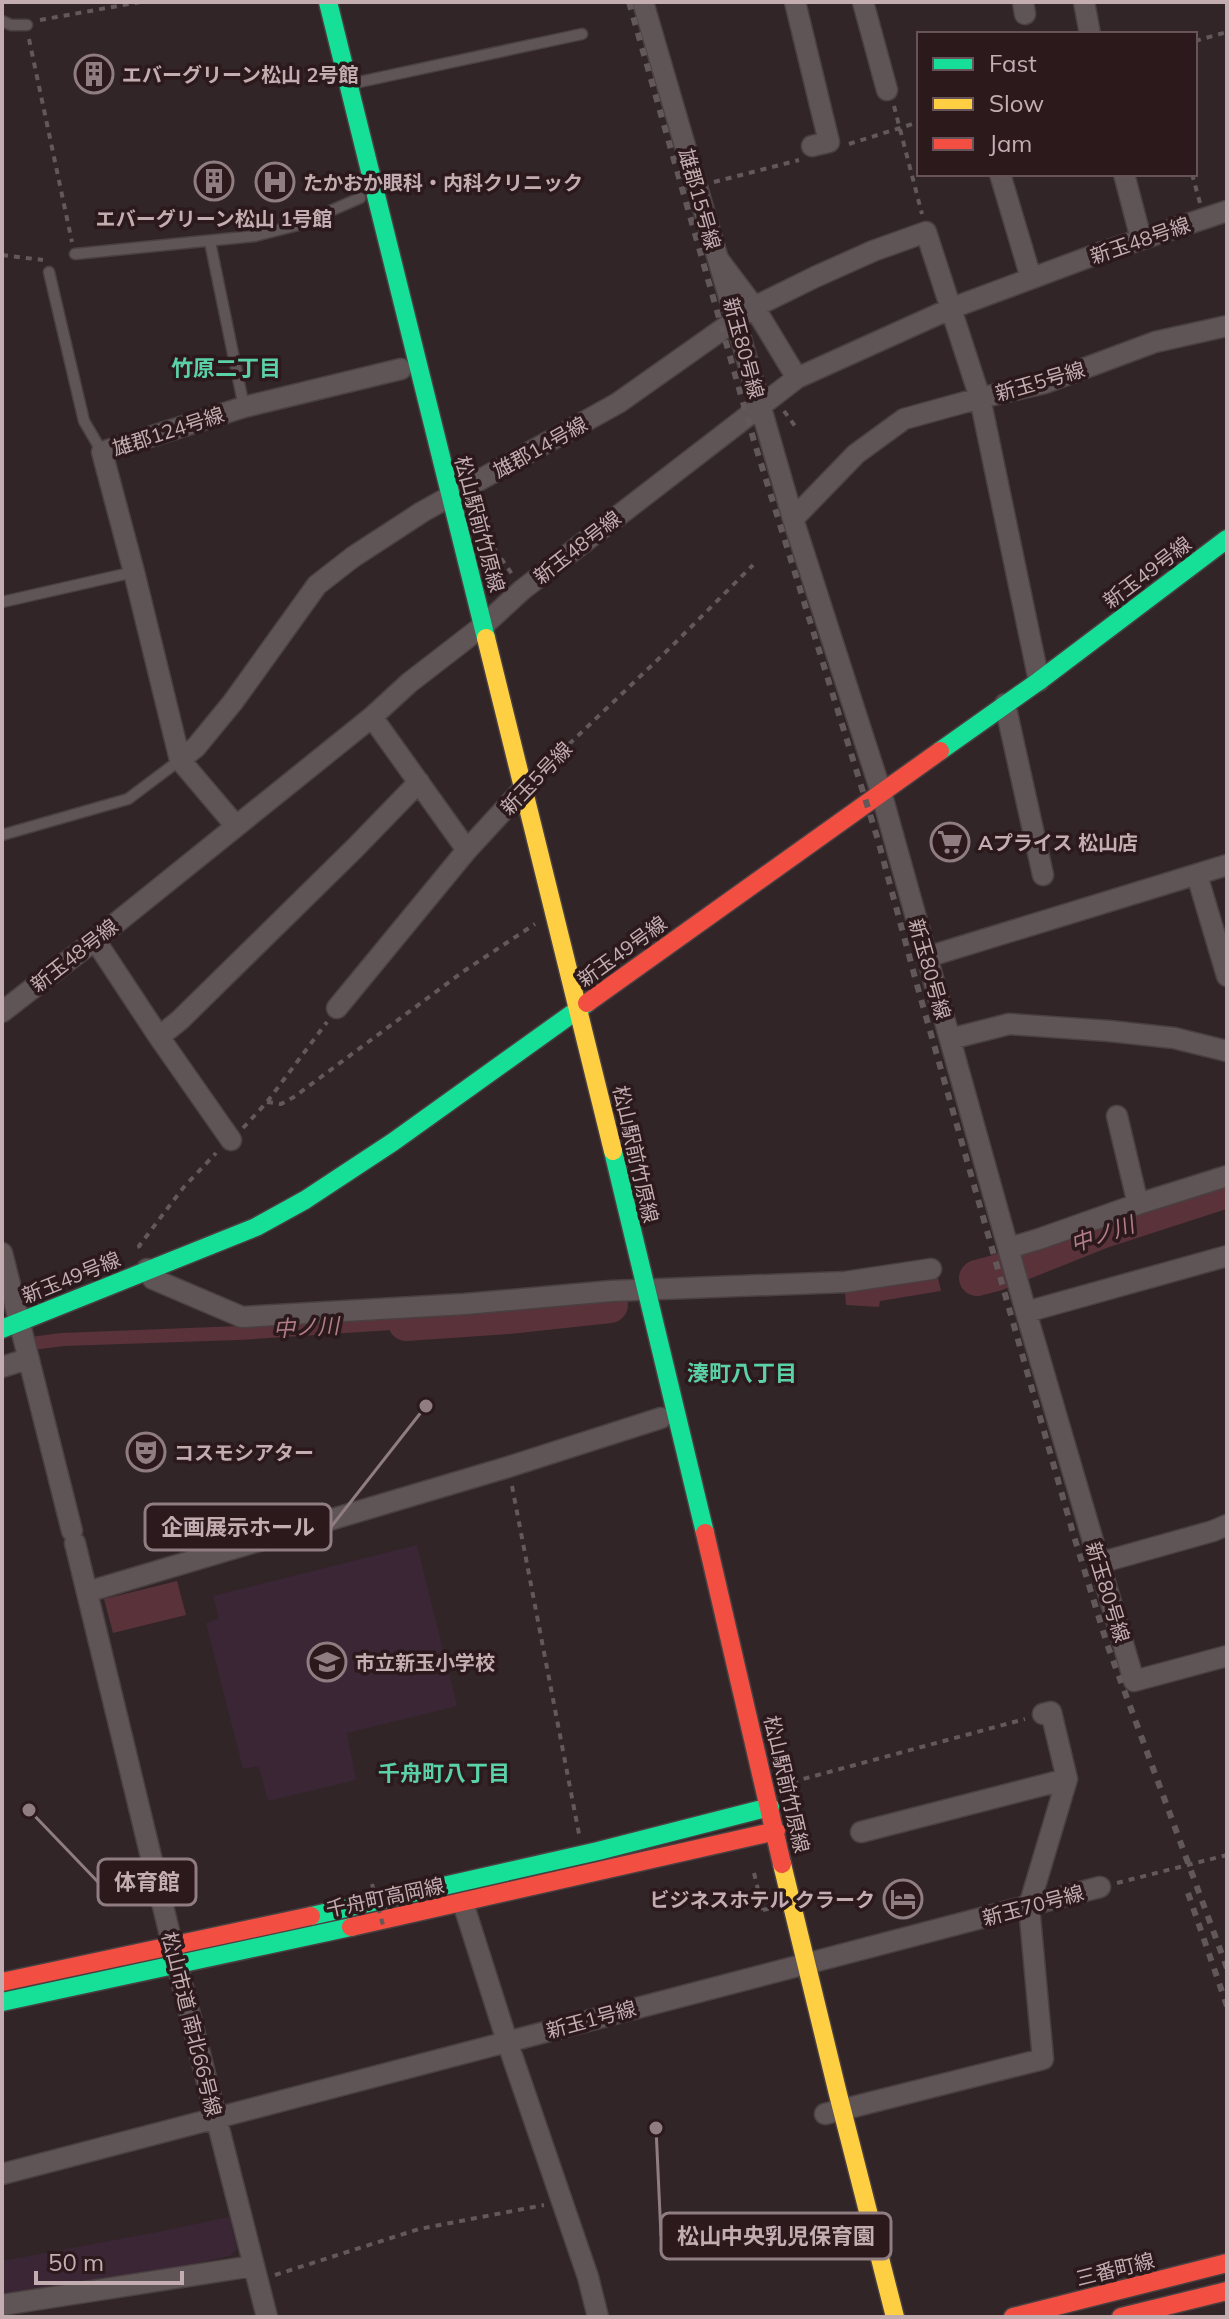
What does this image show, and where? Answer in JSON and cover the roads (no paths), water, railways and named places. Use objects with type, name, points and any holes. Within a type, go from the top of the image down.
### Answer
[{"type":"street","name":"松山駅前竹原線","points":[[318,2],[518,795],[669,1416],[799,1965],[878,2317]]},
{"type":"street","points":[[795,2],[829,142],[812,146]]},
{"type":"street","points":[[863,2],[887,90]]},
{"type":"street","points":[[1084,2],[1090,32]]},
{"type":"street","name":"雄郡15号線","points":[[650,4],[718,259],[754,307],[797,378]]},
{"type":"street","points":[[1001,176],[1031,278]]},
{"type":"street","points":[[1125,176],[1141,239]]},
{"type":"street","name":"新玉48号線","points":[[2,1012],[372,717],[522,590],[797,378],[952,308],[1227,211]]},
{"type":"street","name":"雄郡14号線","points":[[180,760],[196,747],[233,702],[317,585],[353,557],[443,501],[618,403],[754,307],[859,257],[926,232],[952,308]]},
{"type":"street","name":"新玉80号線","points":[[718,259],[793,519],[881,792],[1026,1312],[1134,1681],[1227,1656]]},
{"type":"street","points":[[952,308],[980,398],[1039,681]]},
{"type":"street","name":"新玉5号線","points":[[793,519],[856,454],[904,419],[1045,383],[1155,342],[1227,326]]},
{"type":"street","name":"雄郡124号線","points":[[180,760],[102,452],[244,407],[409,367]]},
{"type":"street","name":"新玉49号線","points":[[19,1341],[147,1269],[256,1227],[305,1200],[393,1142],[1039,681],[1227,539]]},
{"type":"street","points":[[1005,704],[1043,875]]},
{"type":"street","points":[[372,717],[467,850]]},
{"type":"street","points":[[180,760],[236,826]]},
{"type":"street","points":[[159,1037],[180,1020],[419,782]]},
{"type":"street","name":"松山駅前竹原線","points":[[518,795],[540,921],[571,1014]]},
{"type":"street","name":"新玉5号線","points":[[337,1008],[467,850],[518,795]]},
{"type":"street","points":[[927,957],[1227,865]]},
{"type":"street","points":[[1197,875],[1227,976]]},
{"type":"street","points":[[95,940],[231,1140]]},
{"type":"street","points":[[950,1039],[1009,1024],[1174,1038],[1227,1051]]},
{"type":"street","points":[[1117,1116],[1138,1204]]},
{"type":"street","points":[[1012,1260],[1039,1239],[1227,1176]]},
{"type":"street","name":"松山市道 南北66号線","points":[[2,1253],[19,1341],[87,1592],[174,1954],[267,2317]]},
{"type":"street","points":[[1026,1312],[1227,1256]]},
{"type":"street","points":[[147,1269],[153,1279],[242,1317],[637,1290],[845,1282],[931,1269]]},
{"type":"street","points":[[2,1367],[19,1341]]},
{"type":"street","points":[[87,1592],[669,1416]]},
{"type":"street","points":[[1099,1563],[1227,1525]]},
{"type":"street","points":[[833,2112],[1043,2059],[1029,1906],[1066,1776],[1048,1711]]},
{"type":"street","points":[[861,1832],[1066,1776]]},
{"type":"street","name":"千舟町高岡線","points":[[460,1894],[598,1851],[762,1809]]},
{"type":"street","name":"千舟町高岡線","points":[[2,1982],[174,1954],[768,1833]]},
{"type":"street","name":"新玉70号線","points":[[966,1922],[1100,1887]]},
{"type":"street","points":[[460,1894],[588,2277],[598,2317]]},
{"type":"street","name":"新玉1号線","points":[[2,2174],[966,1922]]},
{"type":"street","name":"千舟町高岡線","points":[[2,2002],[174,1954]]},
{"type":"street","name":"松山駅前竹原線","points":[[833,2112],[895,2317]]},
{"type":"street","name":"三番町線","points":[[1013,2317],[1227,2263]]},
{"type":"street","points":[[2,2305],[255,2273]]},
{"type":"street","points":[[1121,2317],[1227,2291]]},
{"type":"lane","points":[[2,21],[11,25],[27,25]]},
{"type":"lane","points":[[341,86],[582,34]]},
{"type":"lane","points":[[75,254],[255,236],[298,225],[367,196]]},
{"type":"lane","points":[[210,242],[244,407]]},
{"type":"lane","points":[[49,272],[84,421],[102,452]]},
{"type":"lane","points":[[2,602],[134,572]]},
{"type":"lane","points":[[2,835],[128,799],[180,760]]},
{"type":"water","points":[[938,1278],[941,1291],[880,1301],[879,1307],[846,1305],[845,1292]]},
{"type":"water","points":[[608,1299],[612,1311],[486,1323],[485,1311]]},
{"type":"water","points":[[452,1313],[454,1326],[239,1340],[64,1346],[33,1350],[30,1337],[61,1333]]},
{"type":"water","points":[[177,1581],[186,1615],[113,1633],[104,1599]]},
{"type":"waterway","name":"中ノ川","points":[[977,1278],[1103,1230],[1227,1190]]},
{"type":"waterway","name":"中ノ川","points":[[406,1323],[610,1305]]},
{"type":"railway","points":[[629,2],[754,441],[878,840],[1073,1533],[1107,1644],[1227,1968]]},
{"type":"railway","points":[[1188,1893],[1227,2006]]},
{"type":"place","name":"エバーグリーン松山 2号館","points":[[94,74]]},
{"type":"place","name":"エバーグリーン松山 1号館","points":[[214,181]]},
{"type":"place","name":"たかおか眼科・内科クリニック","points":[[275,182]]},
{"type":"place","name":"Aプライス 松山店","points":[[950,842]]},
{"type":"place","name":"企画展示ホール","points":[[426,1406]]},
{"type":"place","name":"コスモシアター","points":[[146,1452]]},
{"type":"place","name":"市立新玉小学校","points":[[327,1662]]},
{"type":"place","name":"体育館","points":[[29,1810]]},
{"type":"place","name":"ビジネスホテル クラーク","points":[[903,1899]]},
{"type":"place","name":"松山中央乳児保育園","points":[[656,2128]]},
{"type":"district","name":"竹原二丁目","points":[[226,368]]},
{"type":"district","name":"湊町八丁目","points":[[742,1373]]},
{"type":"district","name":"千舟町八丁目","points":[[444,1773]]}]
